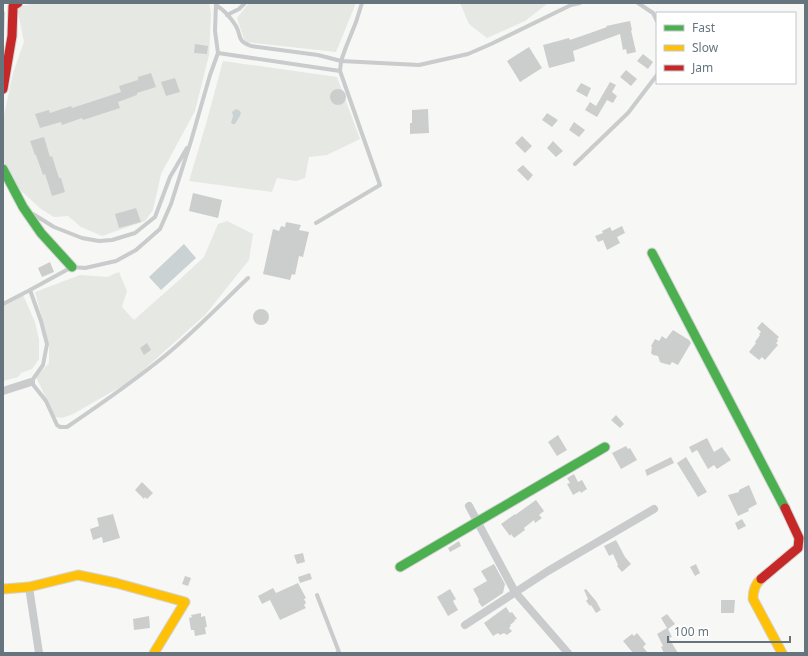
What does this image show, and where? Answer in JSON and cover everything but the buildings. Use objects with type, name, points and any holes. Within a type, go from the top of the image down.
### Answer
[{"type":"street","points":[[3,89],[12,36],[15,4]]},
{"type":"street","points":[[3,34],[12,36]]},
{"type":"street","points":[[3,169],[23,207],[41,233],[72,267]]},
{"type":"street","points":[[652,254],[791,519],[799,538],[798,548],[758,582],[753,592],[753,599],[782,653]]},
{"type":"street","points":[[3,391],[31,382]]},
{"type":"street","points":[[400,568],[477,521],[605,447]]},
{"type":"street","points":[[469,506],[515,592],[568,653]]},
{"type":"street","points":[[465,625],[548,570],[654,509]]},
{"type":"street","points":[[3,590],[29,587],[78,575],[116,583],[185,602],[154,653]]},
{"type":"street","points":[[29,587],[38,653]]},
{"type":"lane","points":[[227,15],[239,9],[245,3]]},
{"type":"lane","points":[[316,224],[380,185],[340,71],[341,61],[362,3]]},
{"type":"lane","points":[[216,4],[224,10],[236,27],[239,38],[245,44],[251,46],[318,55],[341,61],[419,65],[468,54],[492,44],[571,5],[580,3]]},
{"type":"lane","points":[[638,3],[653,13],[656,19]]},
{"type":"lane","points":[[3,304],[72,267],[85,268],[116,261],[136,250],[160,229],[171,204],[218,53],[215,31],[216,4]]},
{"type":"lane","points":[[218,53],[340,71]]},
{"type":"lane","points":[[575,164],[628,113],[656,76]]},
{"type":"lane","points":[[23,207],[54,227],[82,238],[99,242],[112,240],[135,233],[155,217],[170,176],[191,141]]},
{"type":"lane","points":[[30,290],[47,344],[43,365],[31,382],[46,400],[57,425],[60,427],[67,427],[133,381],[166,354],[204,321],[248,278]]},
{"type":"lane","points":[[317,595],[339,652],[337,653]]},
{"type":"shaded area","points":[[36,3],[209,3],[211,13],[209,55],[195,111],[161,174],[153,210],[145,221],[102,236],[81,227],[68,216],[54,217],[41,209],[19,189],[6,168],[3,159],[3,120],[13,73],[24,42],[17,7]]},
{"type":"shaded area","points":[[249,3],[356,3],[336,52],[245,42],[237,18]]},
{"type":"shaded area","points":[[460,3],[548,3],[525,21],[487,38],[469,24]]},
{"type":"shaded area","points":[[223,61],[337,77],[360,139],[327,155],[309,157],[305,178],[296,181],[277,178],[272,192],[189,181]]},
{"type":"shaded area","points":[[236,109],[241,113],[235,124],[233,124],[231,123],[233,116],[232,112]]},
{"type":"shaded area","points":[[227,221],[253,234],[249,260],[205,315],[131,381],[73,414],[62,418],[55,417],[36,377],[49,363],[49,344],[35,292],[80,275],[107,277],[119,272],[127,291],[122,307],[134,320],[204,257],[218,224]]},
{"type":"shaded area","points":[[184,244],[196,258],[161,290],[149,277]]},
{"type":"shaded area","points":[[23,295],[35,322],[39,340],[39,359],[32,369],[21,373],[18,377],[3,381],[3,304]]},
{"type":"traffic: fast","points":[[3,169],[23,207],[41,233],[72,267]]},
{"type":"traffic: fast","points":[[652,253],[785,508]]},
{"type":"traffic: fast","points":[[400,567],[605,447]]},
{"type":"traffic: slow","points":[[3,589],[29,587],[78,575],[116,583],[185,602],[154,653]]},
{"type":"traffic: slow","points":[[761,579],[757,583],[753,593],[753,599],[782,653]]},
{"type":"traffic: jam","points":[[3,89],[12,36],[13,6],[18,3]]},
{"type":"traffic: jam","points":[[761,579],[798,548],[799,538],[785,508]]}]
